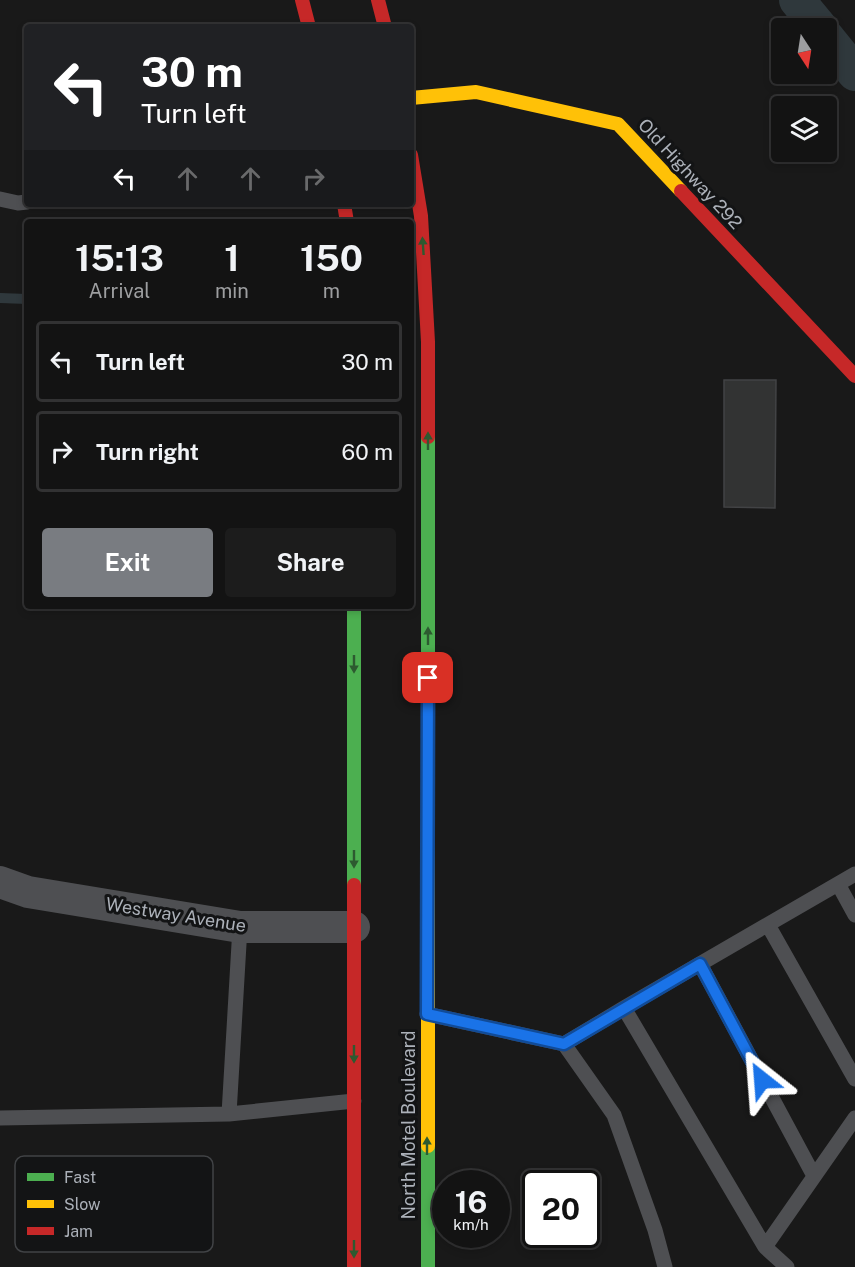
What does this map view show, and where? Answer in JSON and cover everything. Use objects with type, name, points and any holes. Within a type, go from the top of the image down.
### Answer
[{"type":"main road","points":[[302,0],[308,24]]},
{"type":"main road","points":[[378,0],[384,24]]},
{"type":"main road","name":"Old Highway 292","points":[[414,98],[476,92],[618,124],[855,376]]},
{"type":"main road","name":"North Motel Boulevard","points":[[414,173],[421,216],[428,342],[428,1267]]},
{"type":"main road","points":[[354,609],[354,1267]]},
{"type":"street","name":"Westway Avenue","points":[[0,882],[28,892],[240,927],[354,927]]},
{"type":"lane","points":[[0,199],[24,202]]},
{"type":"lane","points":[[564,1044],[855,874]]},
{"type":"lane","points":[[838,884],[855,915]]},
{"type":"lane","points":[[768,925],[855,1078]]},
{"type":"lane","points":[[229,1114],[240,927]]},
{"type":"lane","points":[[700,964],[814,1176]]},
{"type":"lane","points":[[624,1008],[765,1247],[787,1267]]},
{"type":"lane","points":[[427,1014],[564,1044],[614,1115],[655,1230],[665,1267]]},
{"type":"lane","points":[[0,1118],[229,1114],[354,1101]]},
{"type":"lane","points":[[765,1247],[855,1118]]},
{"type":"building","points":[[724,380],[776,380],[775,508],[724,507]]},
{"type":"waterway","points":[[797,0],[812,18]]},
{"type":"waterway","points":[[837,51],[855,73]]},
{"type":"waterway","points":[[0,298],[24,299]]},
{"type":"traffic: fast","points":[[428,437],[428,674]]},
{"type":"traffic: fast","points":[[354,609],[354,885]]},
{"type":"traffic: fast","points":[[428,1146],[428,1267]]},
{"type":"traffic: slow","points":[[414,98],[476,92],[618,124],[681,191]]},
{"type":"traffic: slow","points":[[428,674],[428,1146]]},
{"type":"traffic: jam","points":[[302,0],[308,24]]},
{"type":"traffic: jam","points":[[378,0],[384,24]]},
{"type":"traffic: jam","points":[[414,173],[421,216],[428,342],[428,437]]},
{"type":"traffic: jam","points":[[681,191],[855,376]]},
{"type":"traffic: jam","points":[[344,207],[346,219]]},
{"type":"traffic: jam","points":[[354,885],[354,1267]]},
{"type":"route","points":[[428,678],[427,1014],[564,1044],[700,964],[762,1080]]}]
